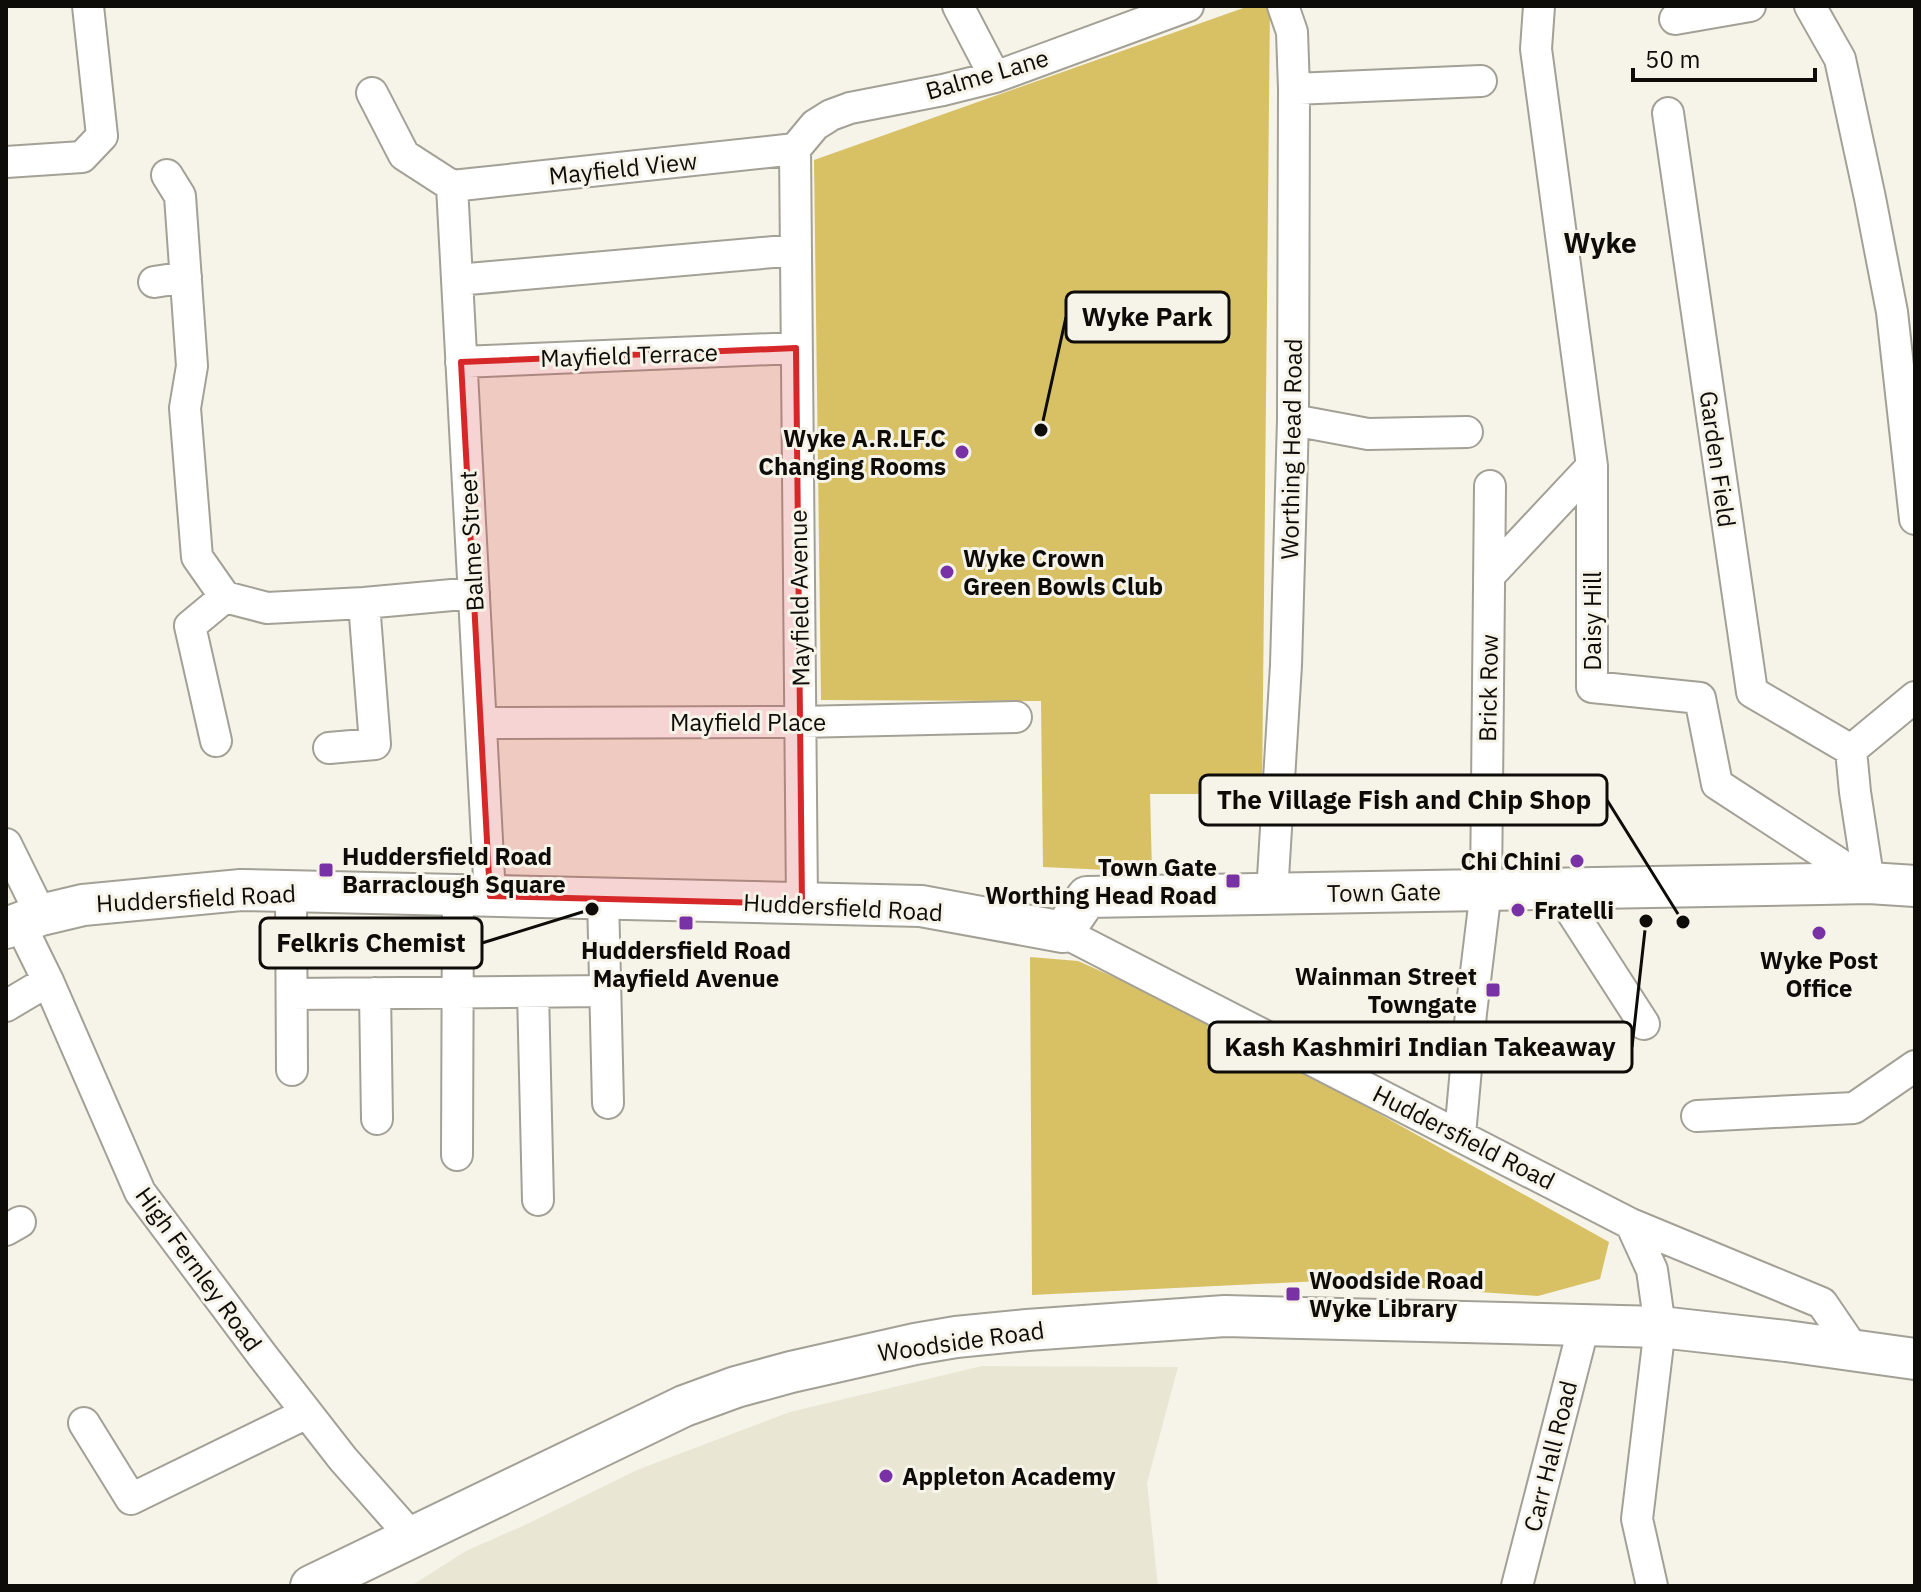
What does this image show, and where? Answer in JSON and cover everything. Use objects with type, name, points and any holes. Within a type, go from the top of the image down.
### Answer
[{"type":"main road","name":"Town Gate","points":[[1063,932],[1087,897],[1869,883],[1915,886]]},
{"type":"main road","name":"Huddersfield Road","points":[[22,922],[83,905],[241,890],[921,906],[1063,932]]},
{"type":"main road","name":"Woodside Road","points":[[311,1586],[369,1573],[412,1537],[684,1406],[791,1372],[915,1344],[1027,1330],[1225,1316],[1660,1327]]},
{"type":"main road","points":[[1660,1327],[1915,1359]]},
{"type":"street","points":[[6,162],[82,157],[102,136],[88,6]]},
{"type":"street","points":[[958,6],[995,77]]},
{"type":"street","name":"Balme Lane","points":[[795,149],[815,125],[850,108],[995,77],[1188,6]]},
{"type":"street","name":"Worthing Head Road","points":[[1272,894],[1286,665],[1293,420],[1294,89],[1292,32],[1283,6]]},
{"type":"street","points":[[1489,576],[1592,466],[1536,49],[1539,6]]},
{"type":"street","points":[[1675,19],[1750,6]]},
{"type":"street","points":[[1810,6],[1840,59],[1870,198],[1892,312],[1915,519]]},
{"type":"street","points":[[1294,89],[1481,81]]},
{"type":"street","points":[[372,93],[404,155],[452,186]]},
{"type":"street","name":"Garden Field","points":[[1668,113],[1752,692],[1851,750]]},
{"type":"street","name":"Mayfield View","points":[[452,186],[795,149]]},
{"type":"street","name":"Mayfield Avenue","points":[[795,149],[802,904]]},
{"type":"street","points":[[167,175],[180,196],[192,366],[185,408],[197,557],[225,597],[267,608],[474,593]]},
{"type":"street","name":"Balme Street","points":[[452,186],[481,723],[474,896],[457,992],[457,1155]]},
{"type":"street","points":[[457,280],[796,250]]},
{"type":"street","points":[[154,282],[186,277]]},
{"type":"street","name":"Mayfield Terrace","points":[[461,362],[796,348]]},
{"type":"street","points":[[1293,420],[1368,434],[1467,432]]},
{"type":"street","name":"Daisy Hill","points":[[1592,466],[1592,687],[1700,698],[1717,784],[1869,883]]},
{"type":"street","name":"Brick Row","points":[[1460,1135],[1486,890],[1490,486]]},
{"type":"street","points":[[216,741],[190,626],[225,597]]},
{"type":"street","points":[[329,748],[375,744],[364,603]]},
{"type":"street","points":[[1869,883],[1851,750],[1915,697]]},
{"type":"street","name":"Mayfield Place","points":[[481,723],[800,722],[1016,717]]},
{"type":"street","name":"High Fernley Road","points":[[6,844],[22,922],[140,1192],[343,1459],[412,1537]]},
{"type":"street","points":[[1557,889],[1644,1024]]},
{"type":"street","points":[[291,892],[292,1070]]},
{"type":"street","points":[[603,898],[608,1103]]},
{"type":"street","name":"Huddersfield Road","points":[[1063,932],[1631,1224],[1822,1303],[1854,1350]]},
{"type":"street","points":[[6,1006],[48,981]]},
{"type":"street","points":[[292,994],[605,991]]},
{"type":"street","points":[[533,992],[538,1200]]},
{"type":"street","points":[[375,993],[377,1119]]},
{"type":"street","points":[[1697,1116],[1854,1108],[1915,1066]]},
{"type":"street","points":[[1631,1224],[1652,1270],[1660,1327],[1637,1519],[1652,1586]]},
{"type":"street","name":"Carr Hall Road","points":[[1517,1586],[1584,1325]]},
{"type":"street","points":[[84,1423],[131,1499],[307,1413]]},
{"type":"highlighted area","points":[[796,348],[802,904],[490,896],[461,362]]},
{"type":"shaded area","points":[[1249,6],[1270,6],[1262,794],[1150,794],[1152,872],[1043,867],[1041,701],[821,700],[814,160]]},
{"type":"shaded area","points":[[1030,957],[1078,961],[1132,985],[1272,1054],[1609,1242],[1600,1279],[1538,1296],[1321,1281],[1032,1295]]},
{"type":"shaded area","name":"Appleton Academy","points":[[982,1366],[1178,1367],[1147,1483],[1158,1586],[411,1586],[466,1551],[637,1470],[790,1412]]},
{"type":"place","name":"Wyke Park","points":[[1041,430]]},
{"type":"place","name":"Wyke A.R.LF.C Changing Rooms","points":[[962,452]]},
{"type":"place","name":"Wyke Crown Green Bowls Club","points":[[947,572]]},
{"type":"place","name":"Chi Chini","points":[[1577,861]]},
{"type":"place","name":"Huddersfield Road Barraclough Square","points":[[326,870]]},
{"type":"place","name":"Town Gate Worthing Head Road","points":[[1233,881]]},
{"type":"place","name":"Felkris Chemist","points":[[592,909]]},
{"type":"place","name":"Fratelli","points":[[1518,910]]},
{"type":"place","name":"Kash Kashmiri Indian Takeaway","points":[[1646,921]]},
{"type":"place","name":"The Village Fish and Chip Shop","points":[[1683,922]]},
{"type":"place","name":"Huddersfield Road Mayfield Avenue","points":[[686,923]]},
{"type":"place","name":"Wyke Post Office","points":[[1819,933]]},
{"type":"place","name":"Wainman Street Towngate","points":[[1493,990]]},
{"type":"place","name":"Woodside Road Wyke Library","points":[[1293,1294]]},
{"type":"place","name":"Appleton Academy","points":[[886,1476]]},
{"type":"district","name":"Wyke","points":[[1600,242]]}]
